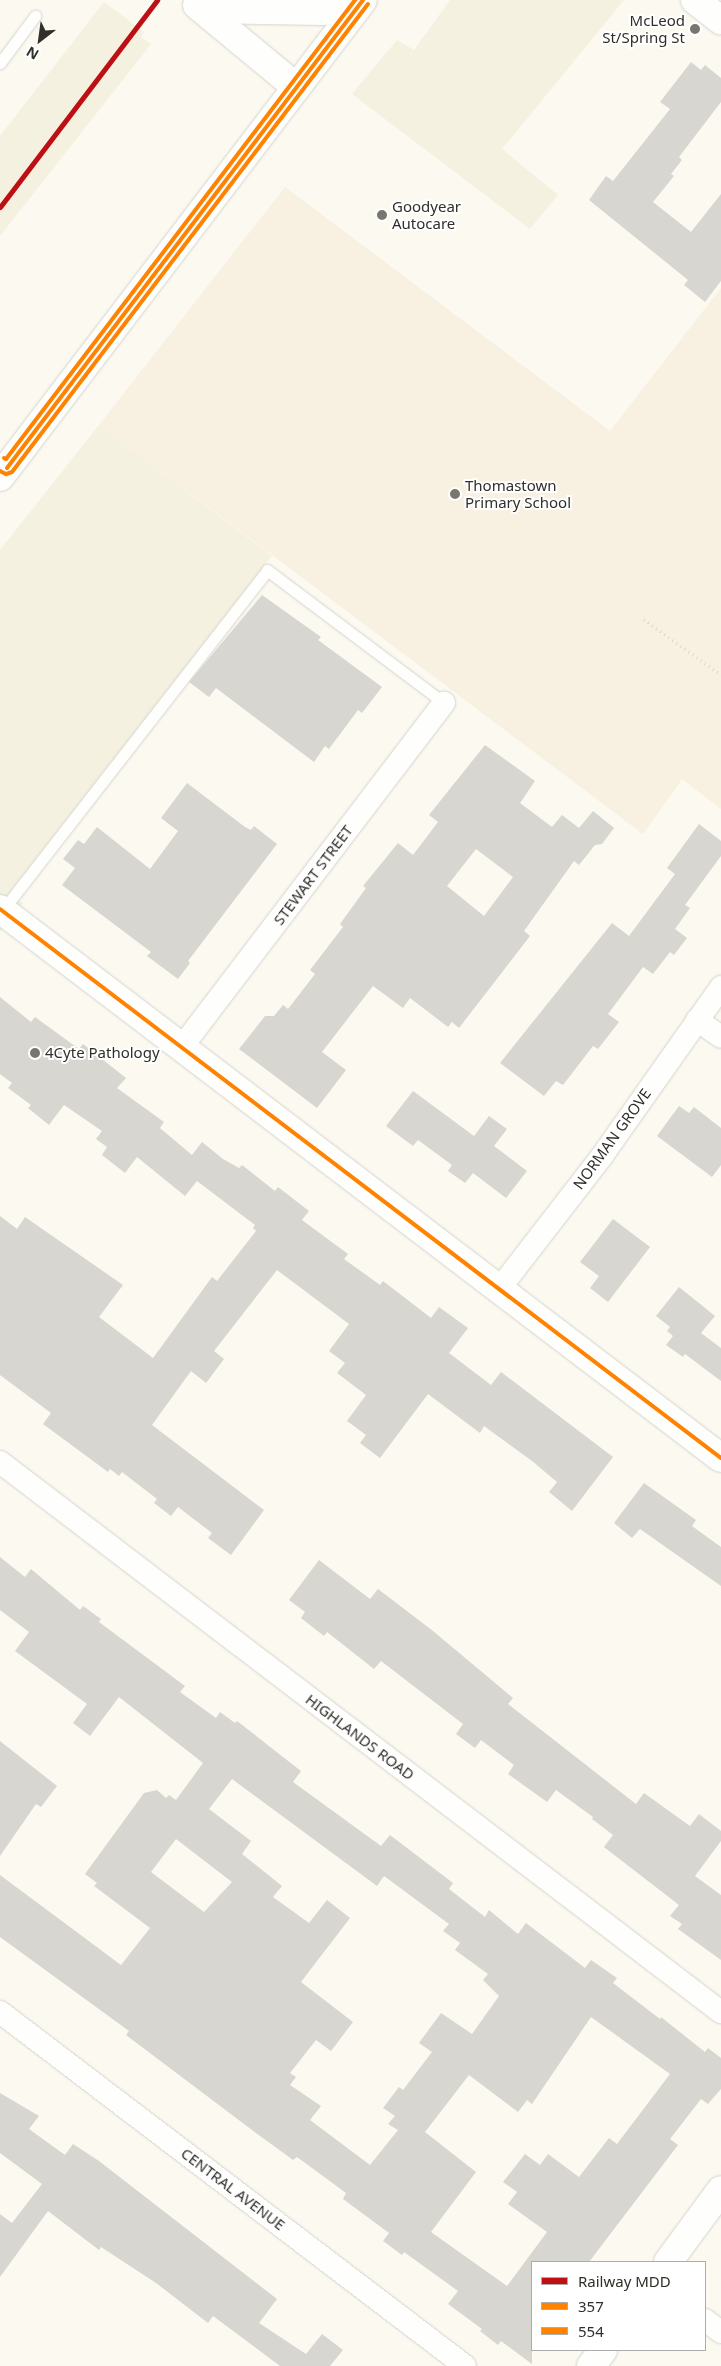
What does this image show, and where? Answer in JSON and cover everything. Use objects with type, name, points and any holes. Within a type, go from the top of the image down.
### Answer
[{"type":"street","points":[[197,5],[322,11],[363,0]]},
{"type":"street","points":[[2,469],[363,0]]},
{"type":"street","points":[[695,0],[721,20]]},
{"type":"street","points":[[197,5],[296,87]]},
{"type":"street","name":"STEWART STREET","points":[[181,1048],[444,703]]},
{"type":"street","points":[[1,910],[721,1458]]},
{"type":"street","name":"NORMAN GROVE","points":[[500,1288],[602,1156],[721,987]]},
{"type":"street","points":[[697,1020],[721,1036]]},
{"type":"street","name":"HIGHLANDS ROAD","points":[[0,1462],[721,2012]]},
{"type":"street","name":"CENTRAL AVENUE","points":[[0,2012],[466,2366]]},
{"type":"street","points":[[669,2261],[721,2190]]},
{"type":"street","points":[[706,2321],[721,2332]]},
{"type":"street","points":[[591,2366],[602,2351]]},
{"type":"lane","points":[[0,63],[35,16]]},
{"type":"lane","points":[[1,910],[267,570],[444,703]]},
{"type":"path","points":[[644,620],[721,675]]},
{"type":"shaded area","points":[[450,0],[624,0],[502,149],[558,195],[530,229],[352,94],[397,40],[414,50]]},
{"type":"shaded area","points":[[104,2],[144,32],[141,37],[151,44],[0,236],[0,136]]},
{"type":"shaded area","name":"Thomastown Primary School","points":[[285,187],[610,431],[721,288],[721,809],[682,779],[643,834],[99,425]]},
{"type":"shaded area","points":[[99,425],[272,556],[10,892],[23,903],[0,932],[0,550]]},
{"type":"building","points":[[691,62],[701,70],[705,65],[721,78],[721,102],[679,157],[682,160],[671,174],[674,176],[653,202],[691,232],[721,194],[721,281],[705,302],[684,285],[688,280],[589,200],[606,176],[613,181],[670,109],[660,102]]},
{"type":"building","points":[[262,595],[321,637],[318,640],[382,687],[362,713],[358,710],[329,749],[325,746],[314,762],[216,688],[209,697],[189,682]]},
{"type":"building","points":[[485,745],[535,781],[520,803],[552,827],[562,815],[579,828],[593,811],[614,828],[602,844],[595,845],[579,865],[574,861],[524,931],[530,936],[459,1028],[452,1022],[448,1027],[410,998],[403,1008],[373,986],[322,1052],[346,1070],[317,1108],[239,1049],[265,1016],[274,1016],[283,1005],[288,1009],[315,974],[310,970],[343,927],[340,924],[366,888],[363,886],[398,843],[413,855],[438,822],[429,815]],"holes":[[[476,849],[513,877],[484,916],[447,886]]]},
{"type":"building","points":[[187,783],[245,827],[251,830],[254,826],[277,844],[188,961],[190,963],[178,979],[147,956],[151,952],[62,885],[75,868],[63,859],[78,840],[84,844],[97,827],[150,869],[178,831],[161,818]]},
{"type":"building","points":[[699,824],[721,841],[721,856],[685,905],[690,908],[675,929],[687,938],[674,955],[670,952],[653,974],[643,967],[608,1014],[619,1022],[598,1049],[593,1046],[563,1085],[556,1081],[544,1096],[500,1063],[612,923],[629,936],[675,874],[667,868]]},
{"type":"building","points":[[0,997],[31,1022],[35,1017],[79,1049],[83,1044],[126,1078],[117,1088],[164,1122],[160,1128],[192,1155],[202,1142],[223,1159],[239,1168],[242,1165],[275,1191],[278,1187],[309,1211],[302,1220],[348,1254],[344,1259],[380,1285],[383,1281],[431,1318],[439,1307],[468,1328],[449,1353],[491,1385],[501,1372],[613,1457],[572,1511],[549,1492],[557,1482],[532,1461],[484,1426],[480,1433],[428,1394],[380,1458],[360,1443],[366,1435],[347,1421],[366,1395],[337,1373],[345,1363],[329,1351],[349,1324],[277,1270],[214,1351],[224,1359],[206,1383],[191,1371],[152,1425],[264,1510],[231,1555],[208,1538],[212,1533],[178,1507],[171,1516],[154,1503],[157,1499],[122,1472],[119,1476],[110,1469],[108,1472],[43,1424],[51,1413],[0,1375],[0,1216],[17,1229],[25,1217],[123,1285],[99,1317],[153,1358],[212,1277],[217,1281],[256,1231],[253,1228],[255,1225],[197,1181],[185,1196],[137,1157],[125,1173],[102,1155],[107,1147],[96,1139],[102,1131],[64,1105],[49,1125],[28,1108],[31,1105],[8,1088],[12,1083],[0,1074]]},
{"type":"building","points":[[413,1091],[474,1136],[489,1116],[507,1129],[494,1146],[527,1171],[506,1198],[473,1173],[465,1183],[448,1171],[452,1165],[418,1140],[413,1146],[386,1126]]},
{"type":"building","points":[[679,1106],[689,1113],[694,1107],[721,1128],[721,1165],[712,1177],[657,1136]]},
{"type":"building","points":[[613,1219],[650,1247],[608,1302],[590,1288],[599,1276],[580,1262]]},
{"type":"building","points":[[679,1287],[715,1316],[701,1333],[721,1348],[721,1381],[685,1354],[683,1357],[666,1345],[673,1336],[667,1331],[670,1327],[656,1316]]},
{"type":"building","points":[[644,1483],[696,1520],[692,1526],[721,1547],[721,1586],[640,1529],[632,1538],[614,1523]]},
{"type":"building","points":[[0,1557],[25,1577],[31,1569],[80,1610],[83,1606],[101,1619],[99,1622],[185,1686],[180,1692],[216,1718],[220,1712],[235,1723],[237,1721],[301,1771],[293,1782],[381,1846],[390,1835],[453,1883],[449,1889],[485,1917],[489,1910],[518,1934],[526,1923],[585,1968],[591,1960],[617,1978],[613,1983],[660,2019],[661,2017],[705,2052],[708,2048],[721,2058],[721,2089],[708,2104],[701,2099],[670,2139],[678,2145],[590,2261],[531,2261],[532,2364],[501,2341],[498,2345],[480,2331],[482,2329],[448,2304],[458,2291],[404,2252],[402,2255],[383,2241],[389,2233],[343,2199],[346,2193],[297,2157],[293,2160],[256,2133],[126,2035],[129,2031],[0,1937],[0,1875],[121,1965],[150,1928],[94,1886],[97,1883],[85,1874],[144,1793],[157,1790],[166,1798],[169,1795],[176,1800],[203,1763],[119,1697],[90,1736],[73,1723],[87,1704],[15,1651],[29,1632],[0,1610]],"holes":[[[232,1779],[377,1886],[384,1876],[449,1924],[443,1931],[460,1943],[455,1950],[488,1974],[483,1980],[499,1996],[472,2034],[441,2013],[419,2043],[432,2052],[403,2090],[399,2087],[383,2108],[395,2116],[388,2124],[398,2130],[370,2165],[310,2120],[321,2106],[290,2085],[296,2077],[290,2073],[316,2040],[331,2051],[353,2022],[301,1982],[350,1918],[327,1900],[309,1923],[273,1897],[282,1886],[242,1854],[251,1841],[209,1809]],[[176,1839],[232,1882],[204,1912],[151,1872]],[[591,2017],[670,2074],[617,2144],[609,2138],[579,2177],[548,2154],[540,2165],[525,2154],[503,2182],[517,2192],[508,2204],[547,2232],[507,2286],[431,2232],[476,2172],[425,2132],[469,2075],[518,2112],[527,2100],[532,2104]]]},
{"type":"building","points":[[319,1560],[370,1599],[378,1589],[433,1631],[513,1698],[508,1704],[636,1804],[644,1793],[690,1826],[699,1814],[721,1831],[721,1841],[695,1876],[721,1895],[721,1960],[678,1929],[682,1924],[670,1916],[679,1905],[604,1847],[613,1835],[592,1819],[593,1817],[556,1790],[547,1802],[508,1774],[514,1765],[481,1740],[475,1748],[456,1734],[463,1724],[381,1661],[374,1669],[327,1632],[324,1636],[301,1618],[305,1612],[289,1600]]},
{"type":"building","points":[[0,1741],[57,1786],[41,1807],[36,1804],[0,1856]]},
{"type":"building","points":[[0,2093],[39,2116],[29,2129],[65,2155],[73,2144],[99,2161],[277,2299],[259,2323],[306,2354],[322,2334],[343,2350],[330,2366],[280,2366],[213,2316],[208,2323],[156,2283],[101,2247],[99,2250],[48,2211],[0,2277],[0,2214],[12,2223],[42,2184],[0,2153]]},
{"type":"rail line","name":"MDD","points":[[0,207],[157,0]]},
{"type":"transit line","points":[[4,458],[6,459],[355,0]]},
{"type":"transit line","name":"357","points":[[7,468],[363,0]]},
{"type":"transit line","name":"554","points":[[0,471],[6,474],[12,472],[368,4]]},
{"type":"transit line","name":"357","points":[[0,909],[721,1458]]},
{"type":"place","name":"McLeod St/Spring St","points":[[695,29]]},
{"type":"place","name":"Goodyear Autocare","points":[[382,215]]},
{"type":"place","name":"Thomastown Primary School","points":[[455,494]]},
{"type":"place","name":"4Cyte Pathology","points":[[35,1053]]}]
